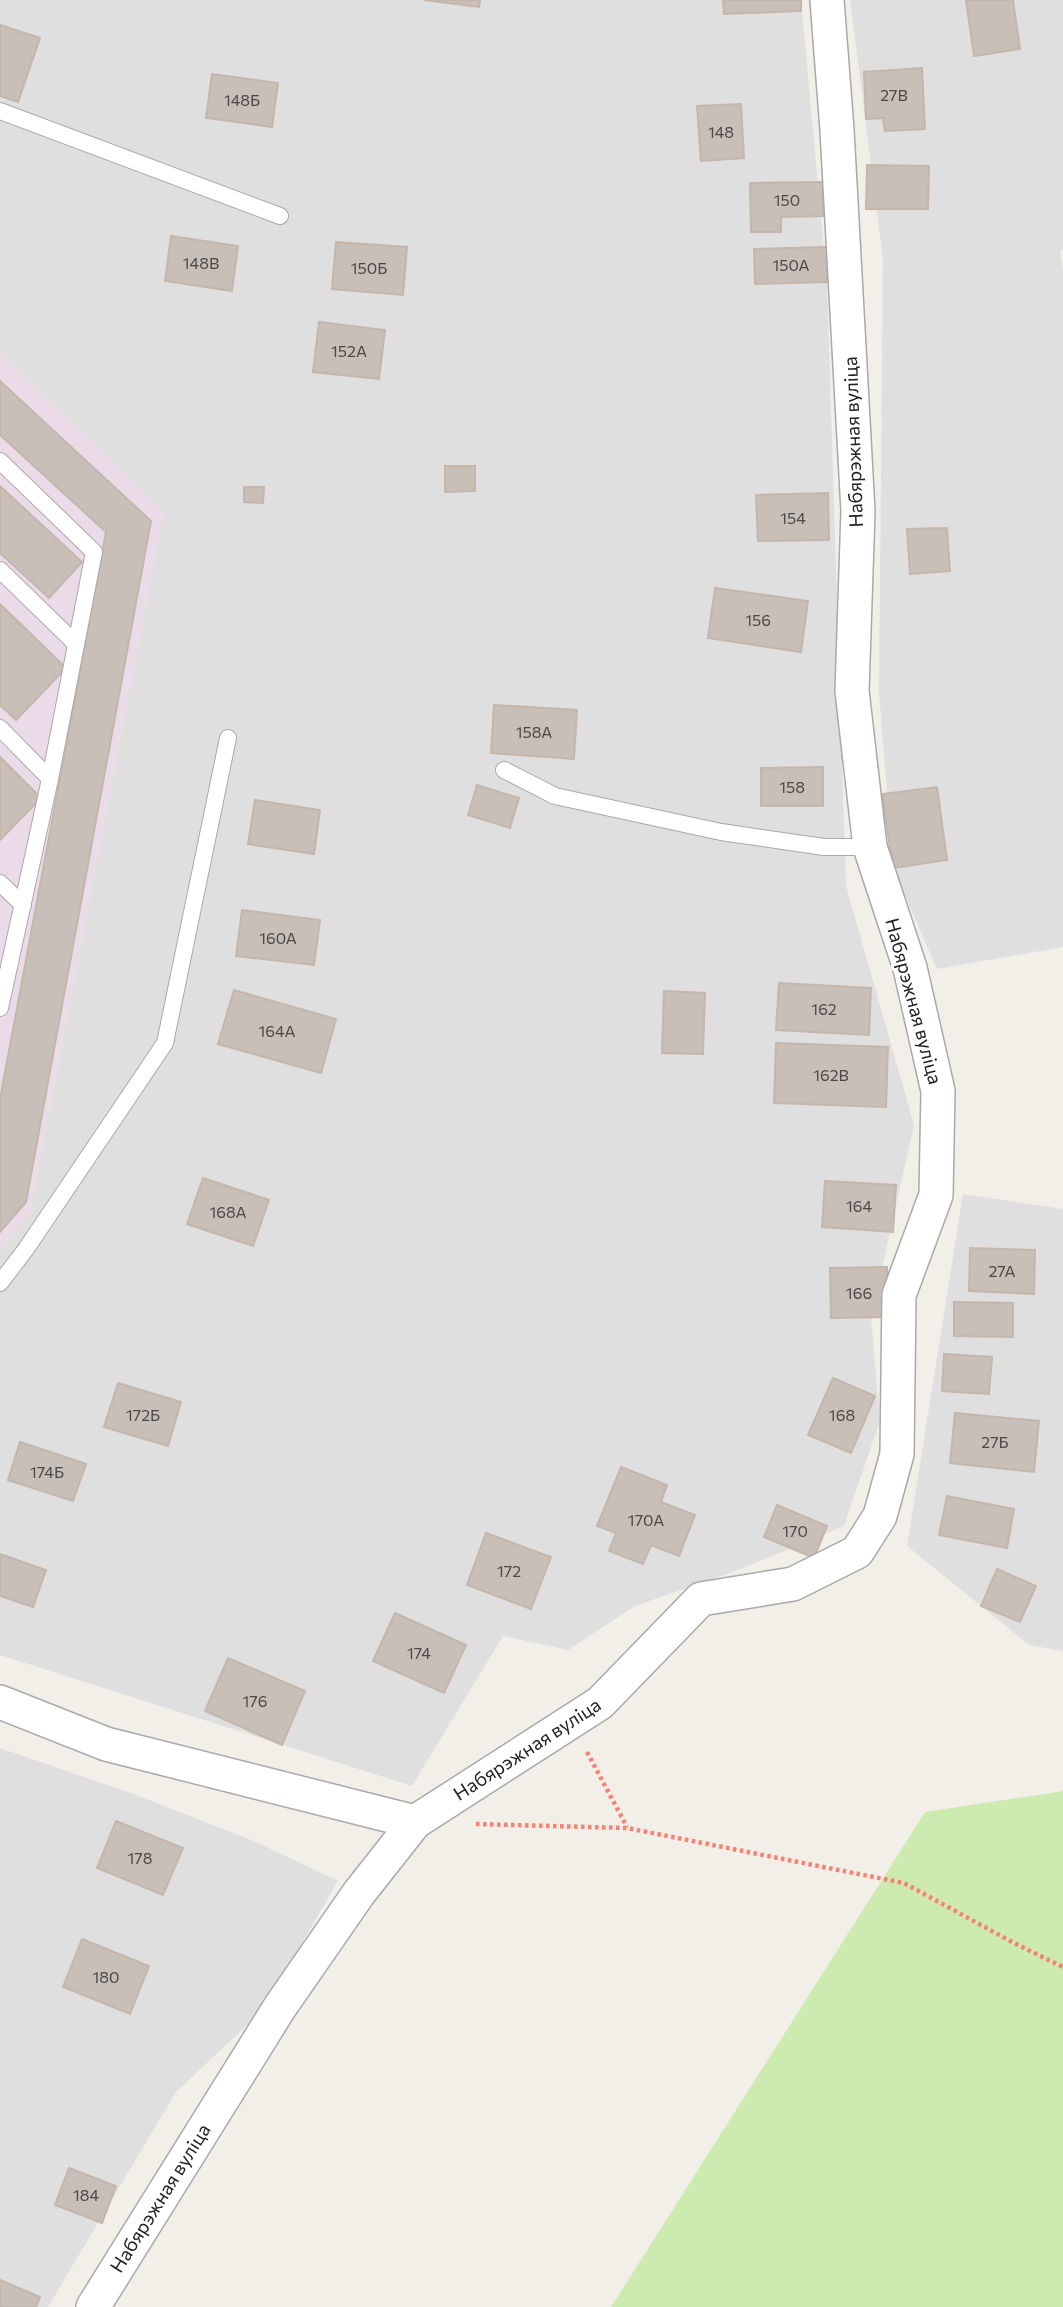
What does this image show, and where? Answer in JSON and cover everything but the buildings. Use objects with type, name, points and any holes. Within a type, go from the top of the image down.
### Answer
[{"type":"street","name":"Набярэжная вуліца","points":[[93,2307],[280,2007],[359,1893],[415,1822],[600,1703],[701,1599],[793,1584],[857,1552],[880,1516],[897,1454],[899,1296],[936,1195],[938,1091],[910,968],[870,847],[852,691],[858,512],[838,143],[827,0]]},
{"type":"street","points":[[0,1702],[106,1744],[415,1822]]},
{"type":"lane","points":[[0,111],[280,216]]},
{"type":"lane","points":[[0,461],[94,552],[51,779],[0,1008]]},
{"type":"lane","points":[[0,570],[76,644]]},
{"type":"lane","points":[[0,728],[51,779]]},
{"type":"lane","points":[[0,1283],[26,1249],[165,1043],[228,738]]},
{"type":"lane","points":[[504,771],[555,796],[721,832],[824,847],[870,847]]},
{"type":"lane","points":[[0,883],[23,905]]},
{"type":"path","points":[[571,1722],[628,1828]]},
{"type":"path","points":[[468,1824],[628,1828],[904,1883],[1063,1967]]},
{"type":"shaded area","points":[[0,0],[801,0],[827,282],[846,886],[914,1125],[871,1317],[880,1421],[844,1526],[741,1569],[635,1606],[568,1650],[503,1636],[412,1786],[0,1655],[0,1247],[29,1214],[163,512],[0,353]]},
{"type":"shaded area","points":[[850,0],[1063,0],[1063,250],[1060,251],[1063,271],[1063,947],[937,969],[893,868],[879,692],[883,259]]},
{"type":"shaded area","points":[[0,353],[163,512],[29,1214],[0,1247]]},
{"type":"shaded area","points":[[963,1194],[1063,1209],[1063,1651],[1029,1645],[907,1546]]},
{"type":"shaded area","points":[[0,1748],[128,1792],[254,1841],[338,1881],[262,2011],[176,2092],[48,2307],[0,2307]]},
{"type":"green space","points":[[1063,1791],[1063,2307],[611,2307],[925,1812]]}]
